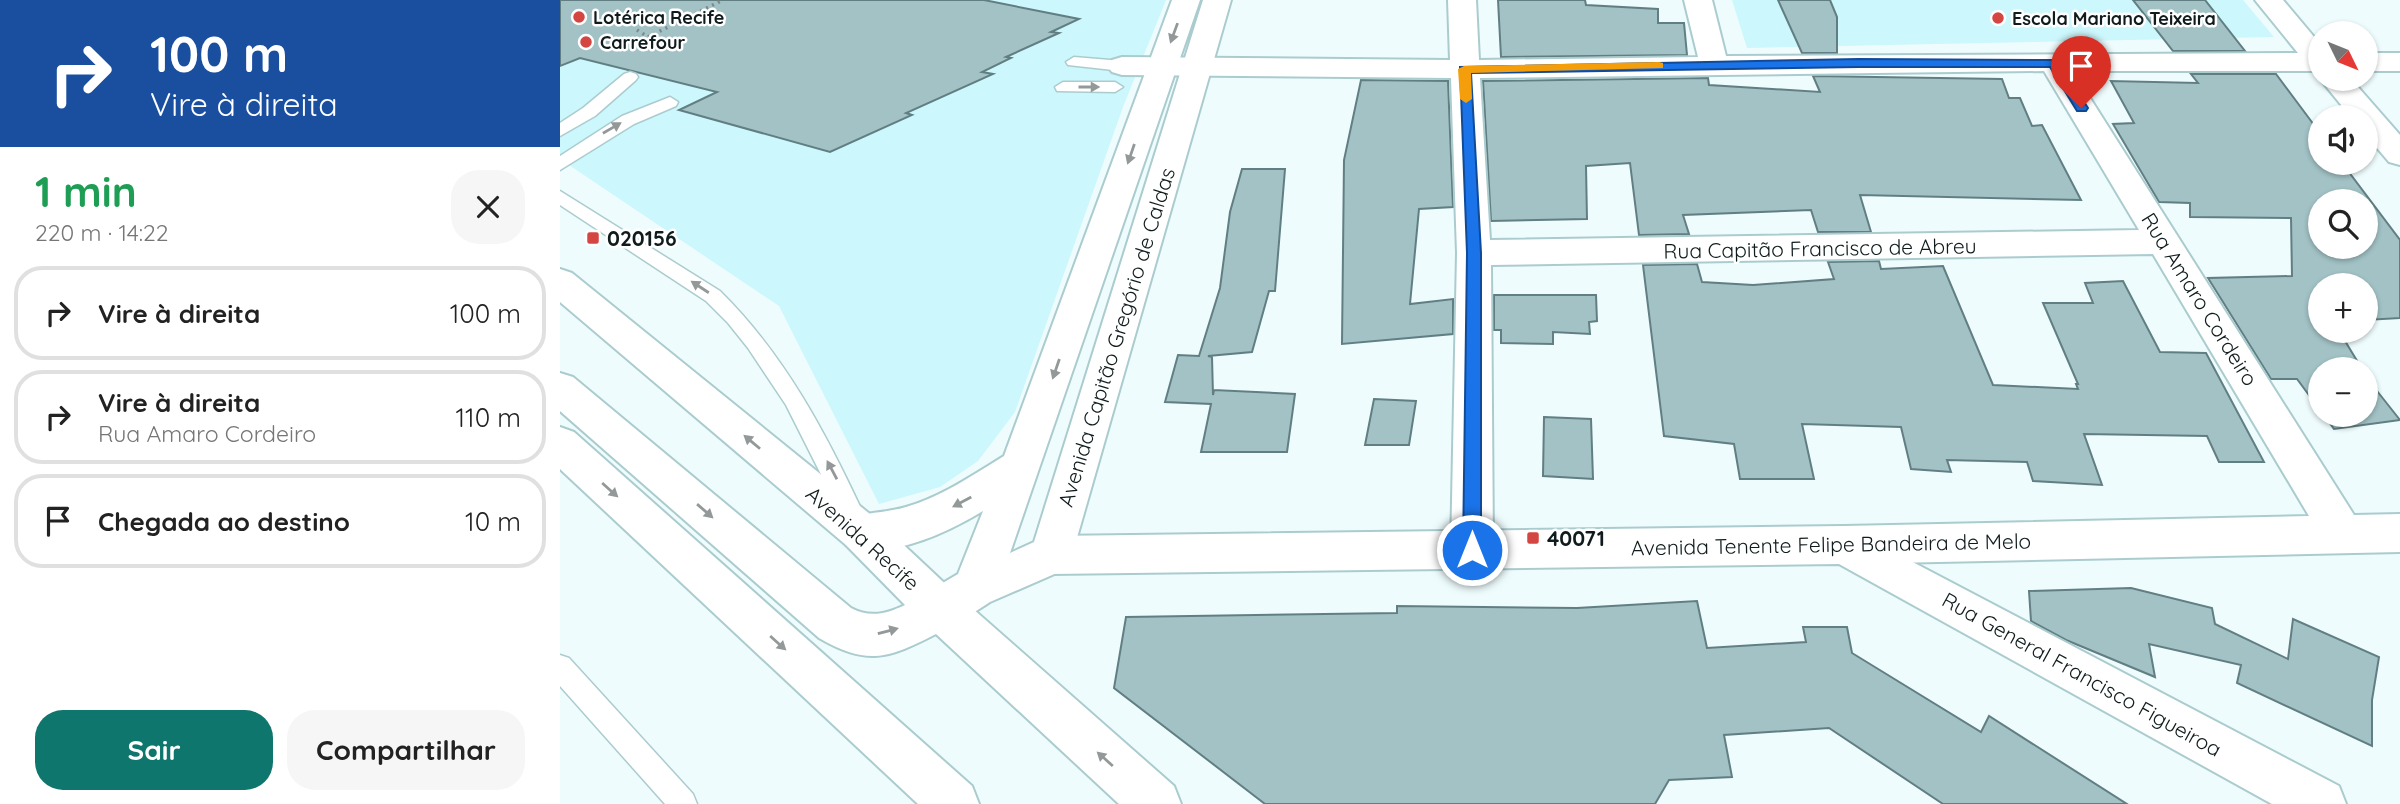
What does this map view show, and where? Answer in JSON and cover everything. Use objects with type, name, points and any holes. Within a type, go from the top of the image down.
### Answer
[{"type":"street","name":"Avenida Capitão Gregório de Caldas","points":[[1051,555],[1179,67],[1186,0]]},
{"type":"street","name":"Avenida Capitão Gregório de Caldas","points":[[957,598],[1020,467],[1128,86],[1179,67],[1217,0]]},
{"type":"street","points":[[1462,0],[1474,253],[1472,550]]},
{"type":"street","points":[[1698,0],[1714,65]]},
{"type":"street","points":[[2269,0],[2308,47]]},
{"type":"street","points":[[1179,67],[1464,69],[2308,62]]},
{"type":"street","points":[[2378,62],[2400,62]]},
{"type":"street","name":"Rua Amaro Cordeiro","points":[[2054,64],[2344,536]]},
{"type":"street","points":[[2345,91],[2400,155]]},
{"type":"street","name":"Rua Capitão Francisco de Abreu","points":[[1474,253],[2165,242]]},
{"type":"street","name":"Avenida Recife","points":[[560,282],[861,532],[957,598],[1156,804]]},
{"type":"street","points":[[560,388],[617,433],[835,622],[855,634],[882,634],[903,627],[957,598],[1051,555]]},
{"type":"street","points":[[560,444],[954,804]]},
{"type":"street","points":[[861,532],[886,532],[938,514],[1020,467]]},
{"type":"street","name":"Avenida Tenente Felipe Bandeira de Melo","points":[[1051,555],[1844,545],[2400,533]]},
{"type":"street","name":"Rua General Francisco Figueiroa","points":[[1844,545],[2321,804]]},
{"type":"lane","points":[[1073,62],[1128,86]]},
{"type":"lane","points":[[560,131],[589,112],[630,77]]},
{"type":"lane","points":[[1063,87],[1128,86]]},
{"type":"lane","points":[[560,164],[619,124],[670,102]]},
{"type":"lane","points":[[560,197],[713,296],[733,313],[771,364],[834,473],[861,532]]},
{"type":"lane","points":[[560,667],[683,804]]},
{"type":"path","points":[[638,30],[648,37],[723,0]]},
{"type":"shaded area","points":[[560,0],[1166,0],[1123,107],[1015,412],[978,461],[940,487],[879,504],[779,306],[560,159]]},
{"type":"shaded area","name":"Escola Mariano Teixeira","points":[[1732,0],[2243,0],[2274,37],[1747,48]]},
{"type":"building","points":[[560,0],[984,0],[1079,19],[1051,32],[1059,33],[1006,57],[1011,58],[982,72],[993,74],[906,113],[912,115],[830,152],[679,110],[717,92],[580,58],[560,66]]},
{"type":"building","points":[[1498,0],[1585,0],[1586,5],[1658,9],[1658,23],[1684,23],[1687,55],[1501,57]]},
{"type":"building","points":[[1778,0],[1830,0],[1837,17],[1837,53],[1802,53]]},
{"type":"building","points":[[2133,0],[2205,0],[2245,51],[2173,51]]},
{"type":"building","points":[[2191,74],[2276,74],[2308,117],[2308,175],[2351,175],[2362,189],[2308,189],[2308,259],[2378,259],[2378,211],[2400,240],[2400,318],[2378,319],[2378,273],[2308,273],[2308,343],[2346,343],[2355,357],[2308,357],[2308,394],[2297,379],[2271,379],[2208,278],[2292,276],[2291,218],[2190,217],[2190,203],[2159,202],[2113,124],[2134,123],[2111,81],[2198,83]]},
{"type":"building","points":[[1813,76],[2002,79],[2009,98],[2020,98],[2032,126],[2042,125],[2081,200],[1860,195],[1871,232],[1818,232],[1811,210],[1683,215],[1689,234],[1639,235],[1630,163],[1586,166],[1587,219],[1491,221],[1483,81],[1708,78],[1709,85],[1820,92]]},
{"type":"building","points":[[1361,80],[1448,81],[1453,207],[1419,209],[1410,304],[1453,299],[1453,334],[1342,344],[1344,160]]},
{"type":"building","points":[[1242,169],[1285,169],[1275,291],[1269,291],[1252,352],[1208,356],[1212,357],[1213,395],[1214,390],[1295,394],[1287,452],[1201,452],[1211,404],[1165,402],[1178,355],[1199,356],[1220,288],[1230,212]]},
{"type":"building","points":[[1879,261],[1881,269],[1943,266],[1993,385],[2078,389],[2043,303],[2093,303],[2085,283],[2123,281],[2160,352],[2206,353],[2264,462],[2219,462],[2207,436],[2084,434],[2102,485],[2033,481],[2027,462],[1947,460],[1951,472],[1911,469],[1901,427],[1802,424],[1814,479],[1740,479],[1734,444],[1664,436],[1643,265],[1697,264],[1702,282],[1753,285],[1834,279],[1828,262]]},
{"type":"building","points":[[1494,295],[1596,295],[1597,321],[1589,322],[1590,334],[1553,332],[1553,344],[1501,343],[1501,330],[1494,330]]},
{"type":"building","points":[[2378,392],[2400,420],[2378,423]]},
{"type":"building","points":[[1374,399],[1416,401],[1409,445],[1365,445]]},
{"type":"building","points":[[1544,417],[1591,419],[1593,479],[1543,476]]},
{"type":"building","points":[[2131,588],[2212,608],[2215,624],[2288,659],[2293,619],[2379,657],[2372,700],[2372,746],[2237,683],[2241,665],[2149,644],[2155,677],[2066,640],[2031,621],[2029,591]]},
{"type":"building","points":[[1697,601],[1707,648],[1806,642],[1803,627],[1847,627],[1852,653],[1981,732],[1989,716],[2127,804],[1943,804],[1829,728],[1724,735],[1732,777],[1669,780],[1655,804],[1265,804],[1114,688],[1126,617],[1397,613],[1397,606],[1577,608]]},
{"type":"slow traffic","points":[[1466,99],[1464,69],[1659,66]]},
{"type":"place","name":"Lotérica Recife","points":[[579,17]]},
{"type":"place","name":"Escola Mariano Teixeira","points":[[1998,18]]},
{"type":"place","name":"Carrefour","points":[[586,42]]},
{"type":"place","name":"020156","points":[[593,238]]},
{"type":"place","name":"40071","points":[[1533,538]]},
{"type":"route","points":[[1472,550],[1474,253],[1464,69],[1859,63],[2054,64],[2081,108]]}]
